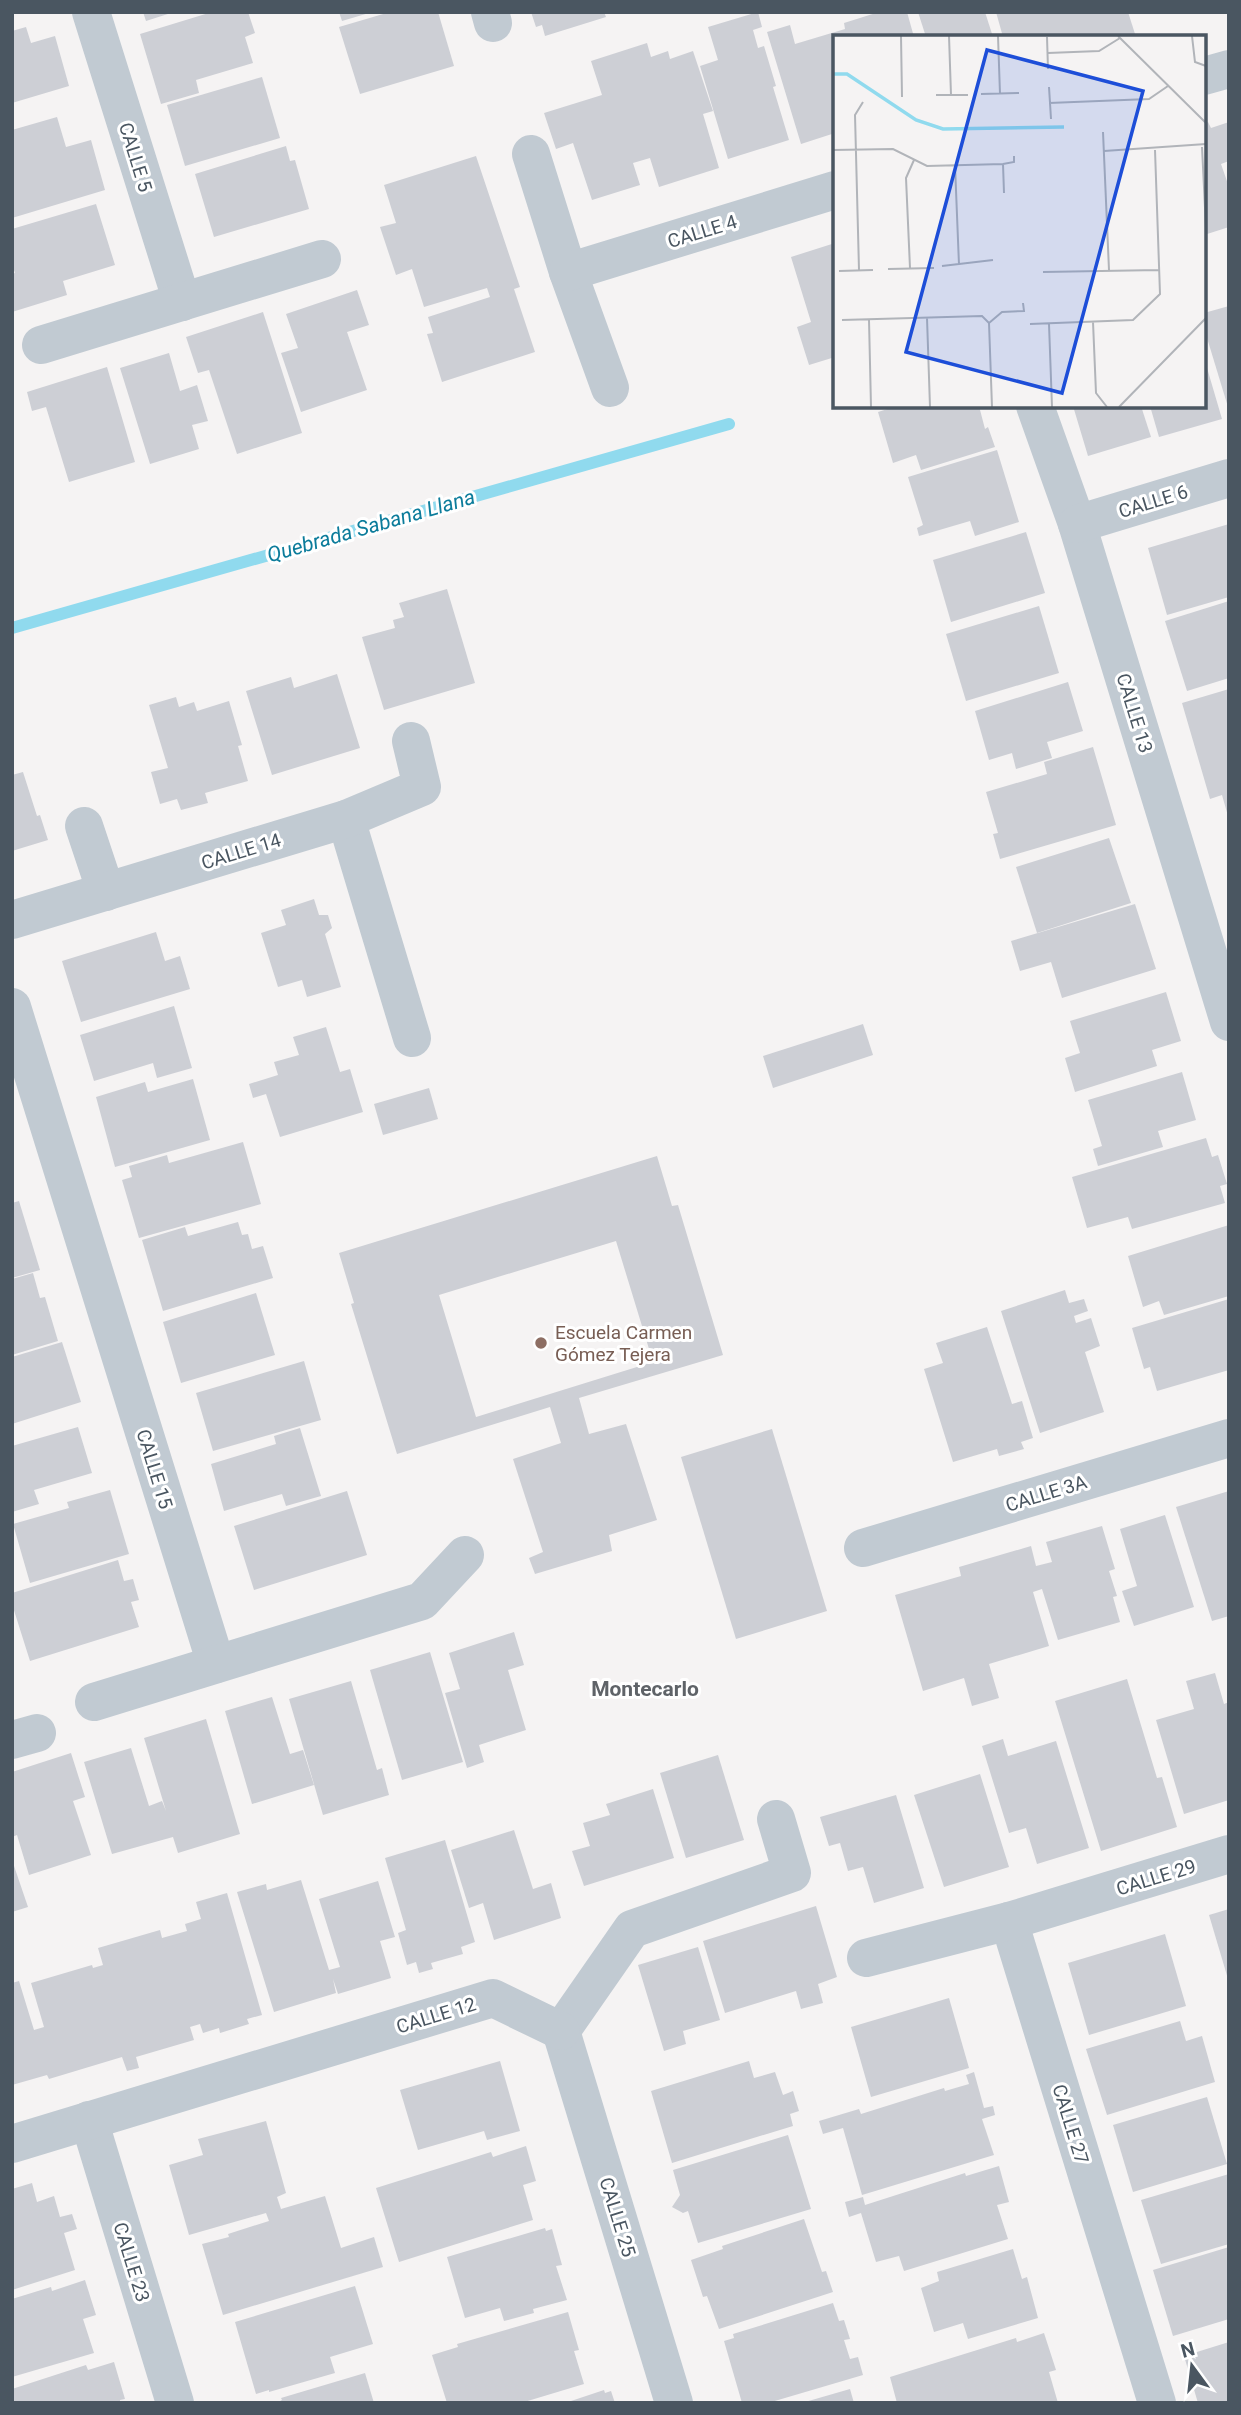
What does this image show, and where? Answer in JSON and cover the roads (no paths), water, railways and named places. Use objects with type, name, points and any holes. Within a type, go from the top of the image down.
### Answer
[{"type":"street","name":"CALLE 5","points":[[91,12],[182,302]]},
{"type":"street","points":[[1206,75],[1229,69]]},
{"type":"street","points":[[531,154],[568,272],[610,387]]},
{"type":"street","name":"CALLE 4","points":[[568,272],[833,191]]},
{"type":"street","points":[[41,345],[322,259]]},
{"type":"street","name":"CALLE 13","points":[[1036,408],[1077,524],[1229,1022]]},
{"type":"street","name":"CALLE 6","points":[[1077,524],[1229,478]]},
{"type":"street","name":"CALLE 14","points":[[12,920],[346,820],[422,788],[411,741]]},
{"type":"street","points":[[346,820],[412,1038]]},
{"type":"street","points":[[84,826],[106,892]]},
{"type":"street","name":"CALLE 15","points":[[12,1007],[216,1664]]},
{"type":"street","name":"CALLE 3A","points":[[863,1548],[1229,1438]]},
{"type":"street","points":[[94,1702],[422,1601],[466,1555]]},
{"type":"street","points":[[561,2031],[632,1929],[792,1873],[776,1819]]},
{"type":"street","name":"CALLE 29","points":[[1009,1921],[1229,1854]]},
{"type":"street","points":[[866,1958],[1009,1921]]},
{"type":"street","name":"CALLE 27","points":[[1009,1921],[1157,2403]]},
{"type":"street","name":"CALLE 12","points":[[12,2144],[493,1998],[561,2031]]},
{"type":"street","name":"CALLE 25","points":[[561,2031],[674,2403]]},
{"type":"street","name":"CALLE 23","points":[[89,2120],[175,2403]]},
{"type":"waterway","name":"Quebrada Sabana Llana","points":[[12,628],[729,424]]},
{"type":"place","name":"Escuela Carmen Gómez Tejera","points":[[541,1343]]},
{"type":"district","name":"Montecarlo","points":[[645,1689]]}]
